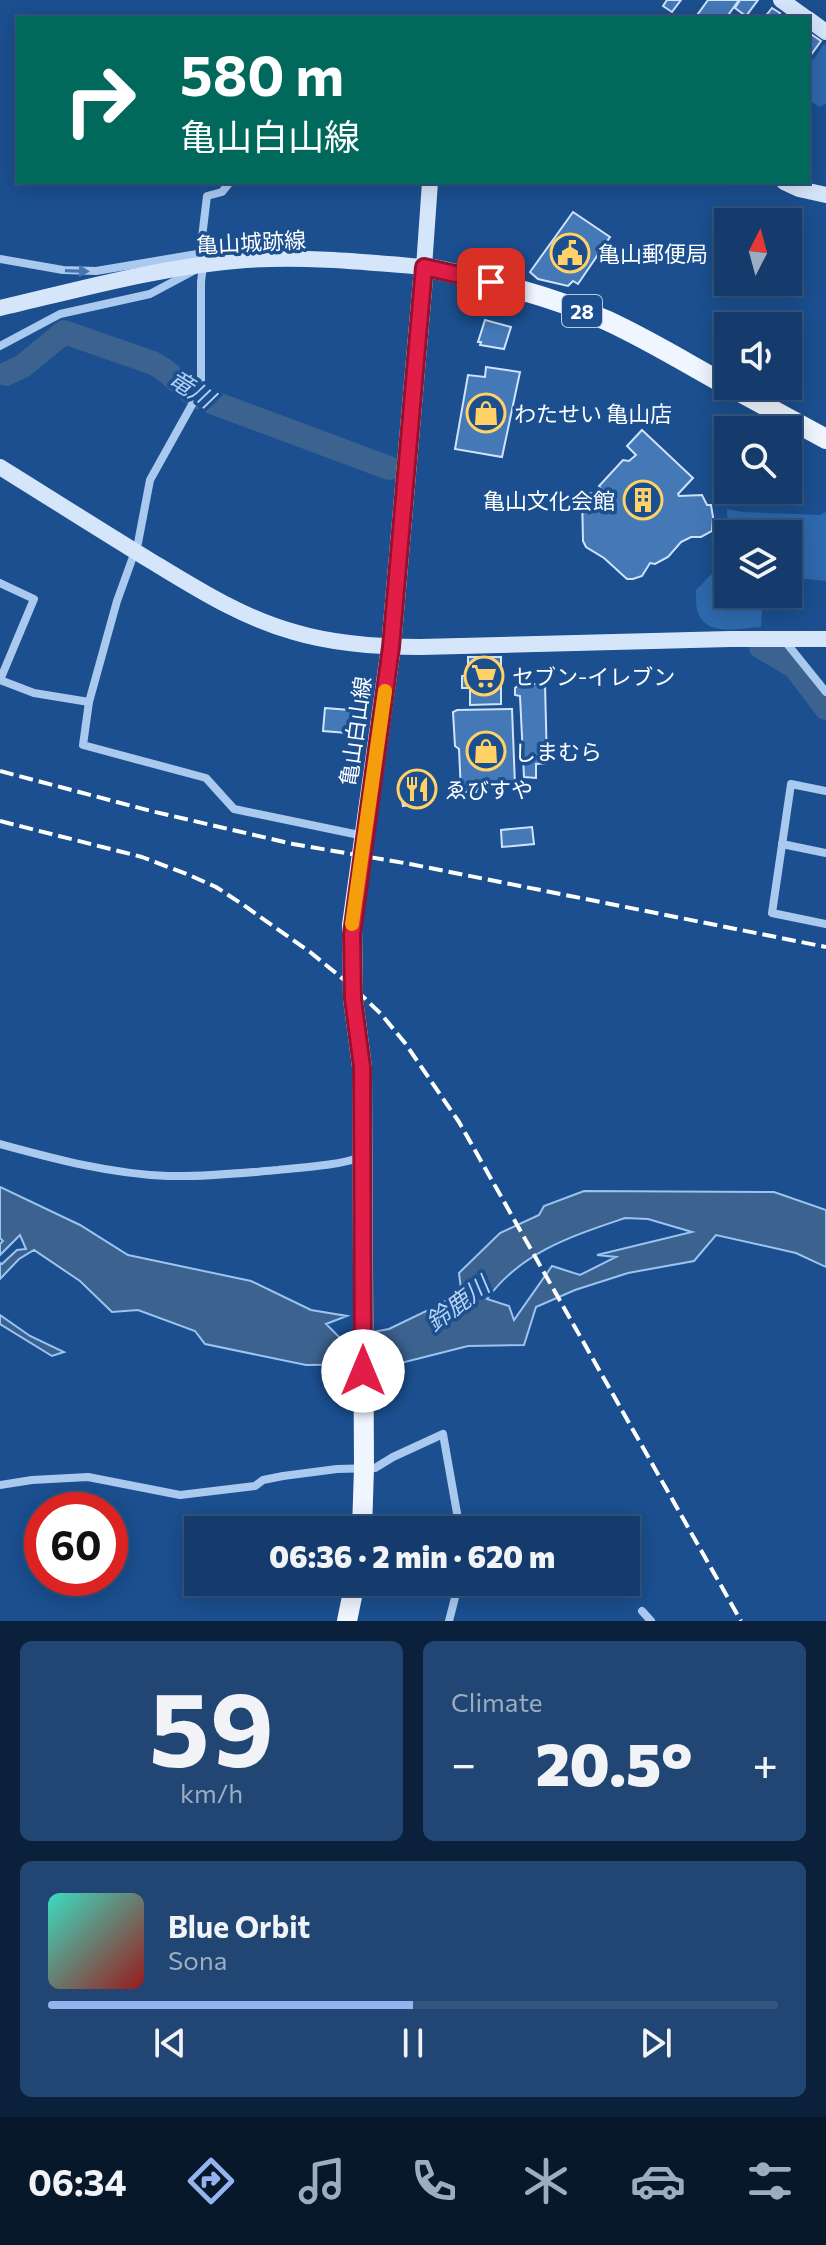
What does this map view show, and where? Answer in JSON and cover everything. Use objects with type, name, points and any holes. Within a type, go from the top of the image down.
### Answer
[{"type":"main road","name":"28","points":[[424,267],[531,292],[571,306],[632,333],[714,378]]},
{"type":"main road","name":"亀山白山線","points":[[362,1516],[362,1067],[354,1004],[352,943],[391,647],[424,267]]},
{"type":"main road","name":"28","points":[[754,400],[826,439]]},
{"type":"main road","points":[[347,1621],[352,1596]]},
{"type":"street","points":[[781,0],[803,16]]},
{"type":"street","points":[[228,184],[222,192],[207,196],[202,259],[199,390],[150,480],[138,543],[117,601],[89,702],[83,745],[206,778],[234,809],[364,836]]},
{"type":"street","points":[[424,267],[430,184]]},
{"type":"street","points":[[788,184],[826,195]]},
{"type":"street","points":[[0,259],[80,272],[202,259]]},
{"type":"street","points":[[0,346],[60,314],[150,294],[202,259]]},
{"type":"street","name":"亀山城跡線","points":[[0,308],[147,275],[202,259],[307,259],[424,267]]},
{"type":"street","points":[[0,467],[207,596],[248,616],[295,633],[391,647],[826,639]]},
{"type":"street","points":[[0,583],[34,599],[0,680],[34,693],[89,702]]},
{"type":"street","points":[[784,640],[826,692]]},
{"type":"street","points":[[826,791],[791,784],[772,913],[826,924]]},
{"type":"street","points":[[782,844],[826,853]]},
{"type":"street","points":[[0,1144],[107,1169],[166,1176],[232,1174],[363,1161]]},
{"type":"street","points":[[0,1485],[88,1477],[180,1495],[255,1486],[263,1480],[363,1463],[375,1468],[443,1434],[458,1516]]},
{"type":"street","points":[[449,1621],[455,1596]]},
{"type":"street","points":[[642,1611],[651,1621]]},
{"type":"shaded area","points":[[826,45],[826,104],[819,107],[810,100],[810,62]]},
{"type":"shaded area","points":[[727,509],[820,515],[826,512],[826,581],[802,579],[802,520],[727,520]]},
{"type":"shaded area","points":[[714,571],[714,608],[762,608],[761,627],[724,629],[707,625],[697,610],[696,590]]},
{"type":"water","name":"鈴鹿川","points":[[0,1187],[80,1225],[128,1255],[251,1281],[311,1310],[347,1316],[326,1324],[340,1338],[389,1329],[441,1304],[461,1289],[459,1273],[500,1233],[539,1215],[544,1206],[584,1191],[774,1192],[826,1210],[826,1267],[796,1253],[716,1235],[694,1261],[628,1273],[575,1290],[536,1307],[524,1345],[468,1346],[397,1364],[306,1365],[205,1344],[195,1331],[138,1310],[112,1312],[80,1281],[34,1250],[19,1259],[0,1279],[0,1263],[17,1250],[26,1249],[20,1235],[0,1255],[3,1241],[0,1238]],"holes":[[[625,1218],[648,1219],[692,1232],[597,1255],[616,1257],[580,1275],[552,1266],[514,1320],[509,1306],[487,1299],[515,1269],[549,1248]]]},
{"type":"water","points":[[0,1315],[30,1336],[64,1352],[52,1356],[0,1324]]},
{"type":"building","points":[[667,0],[681,0],[672,12],[663,6]]},
{"type":"building","points":[[708,0],[739,0],[727,16],[696,16]]},
{"type":"building","points":[[740,0],[758,0],[746,16],[735,8]]},
{"type":"building","points":[[772,8],[780,13],[778,16],[766,16]]},
{"type":"building","points":[[810,36],[821,41],[810,56]]},
{"type":"building","points":[[573,212],[610,237],[578,284],[573,281],[568,286],[538,279],[530,272]]},
{"type":"building","points":[[485,320],[511,327],[504,349],[478,342]]},
{"type":"building","name":"わたせい 亀山店","points":[[486,367],[520,372],[502,457],[455,449],[468,375],[485,377]]},
{"type":"building","name":"亀山文化会館","points":[[642,430],[693,478],[678,494],[702,495],[707,505],[711,505],[712,531],[681,542],[668,557],[655,564],[650,563],[642,576],[627,579],[604,558],[586,547],[583,541],[582,495],[603,491],[599,486],[623,460],[629,461],[636,455],[627,446]]},
{"type":"building","points":[[468,657],[501,657],[501,704],[470,705],[470,688],[462,688],[462,676],[468,675]]},
{"type":"building","points":[[526,679],[530,684],[545,684],[547,763],[536,764],[536,778],[524,777],[520,696],[515,695],[515,688]]},
{"type":"building","points":[[325,708],[362,711],[360,734],[323,731]]},
{"type":"building","points":[[512,709],[515,785],[461,792],[453,712]]},
{"type":"building","points":[[430,775],[433,800],[403,806],[402,780]]},
{"type":"building","points":[[532,827],[534,844],[502,847],[501,830]]},
{"type":"waterway","name":"竜川","points":[[6,374],[23,366],[64,332],[153,363],[201,398],[389,468]]},
{"type":"waterway","name":"竜川","points":[[761,647],[795,667],[826,708]]},
{"type":"railway","points":[[0,771],[293,844],[410,864],[826,947]]},
{"type":"railway","points":[[0,821],[142,857],[216,887],[310,952],[381,1014],[405,1043],[459,1122],[741,1621]]},
{"type":"slow traffic","points":[[352,924],[385,691]]},
{"type":"place","name":"亀山郵便局","points":[[570,253]]},
{"type":"place","name":"わたせい 亀山店","points":[[486,413]]},
{"type":"place","name":"亀山文化会館","points":[[643,500]]},
{"type":"place","name":"セブン-イレブン","points":[[484,676]]},
{"type":"place","name":"しまむら","points":[[486,751]]},
{"type":"place","name":"ゑびすや","points":[[417,789]]},
{"type":"route","points":[[363,1371],[362,1067],[353,999],[352,934],[391,647],[424,267],[491,282]]}]
